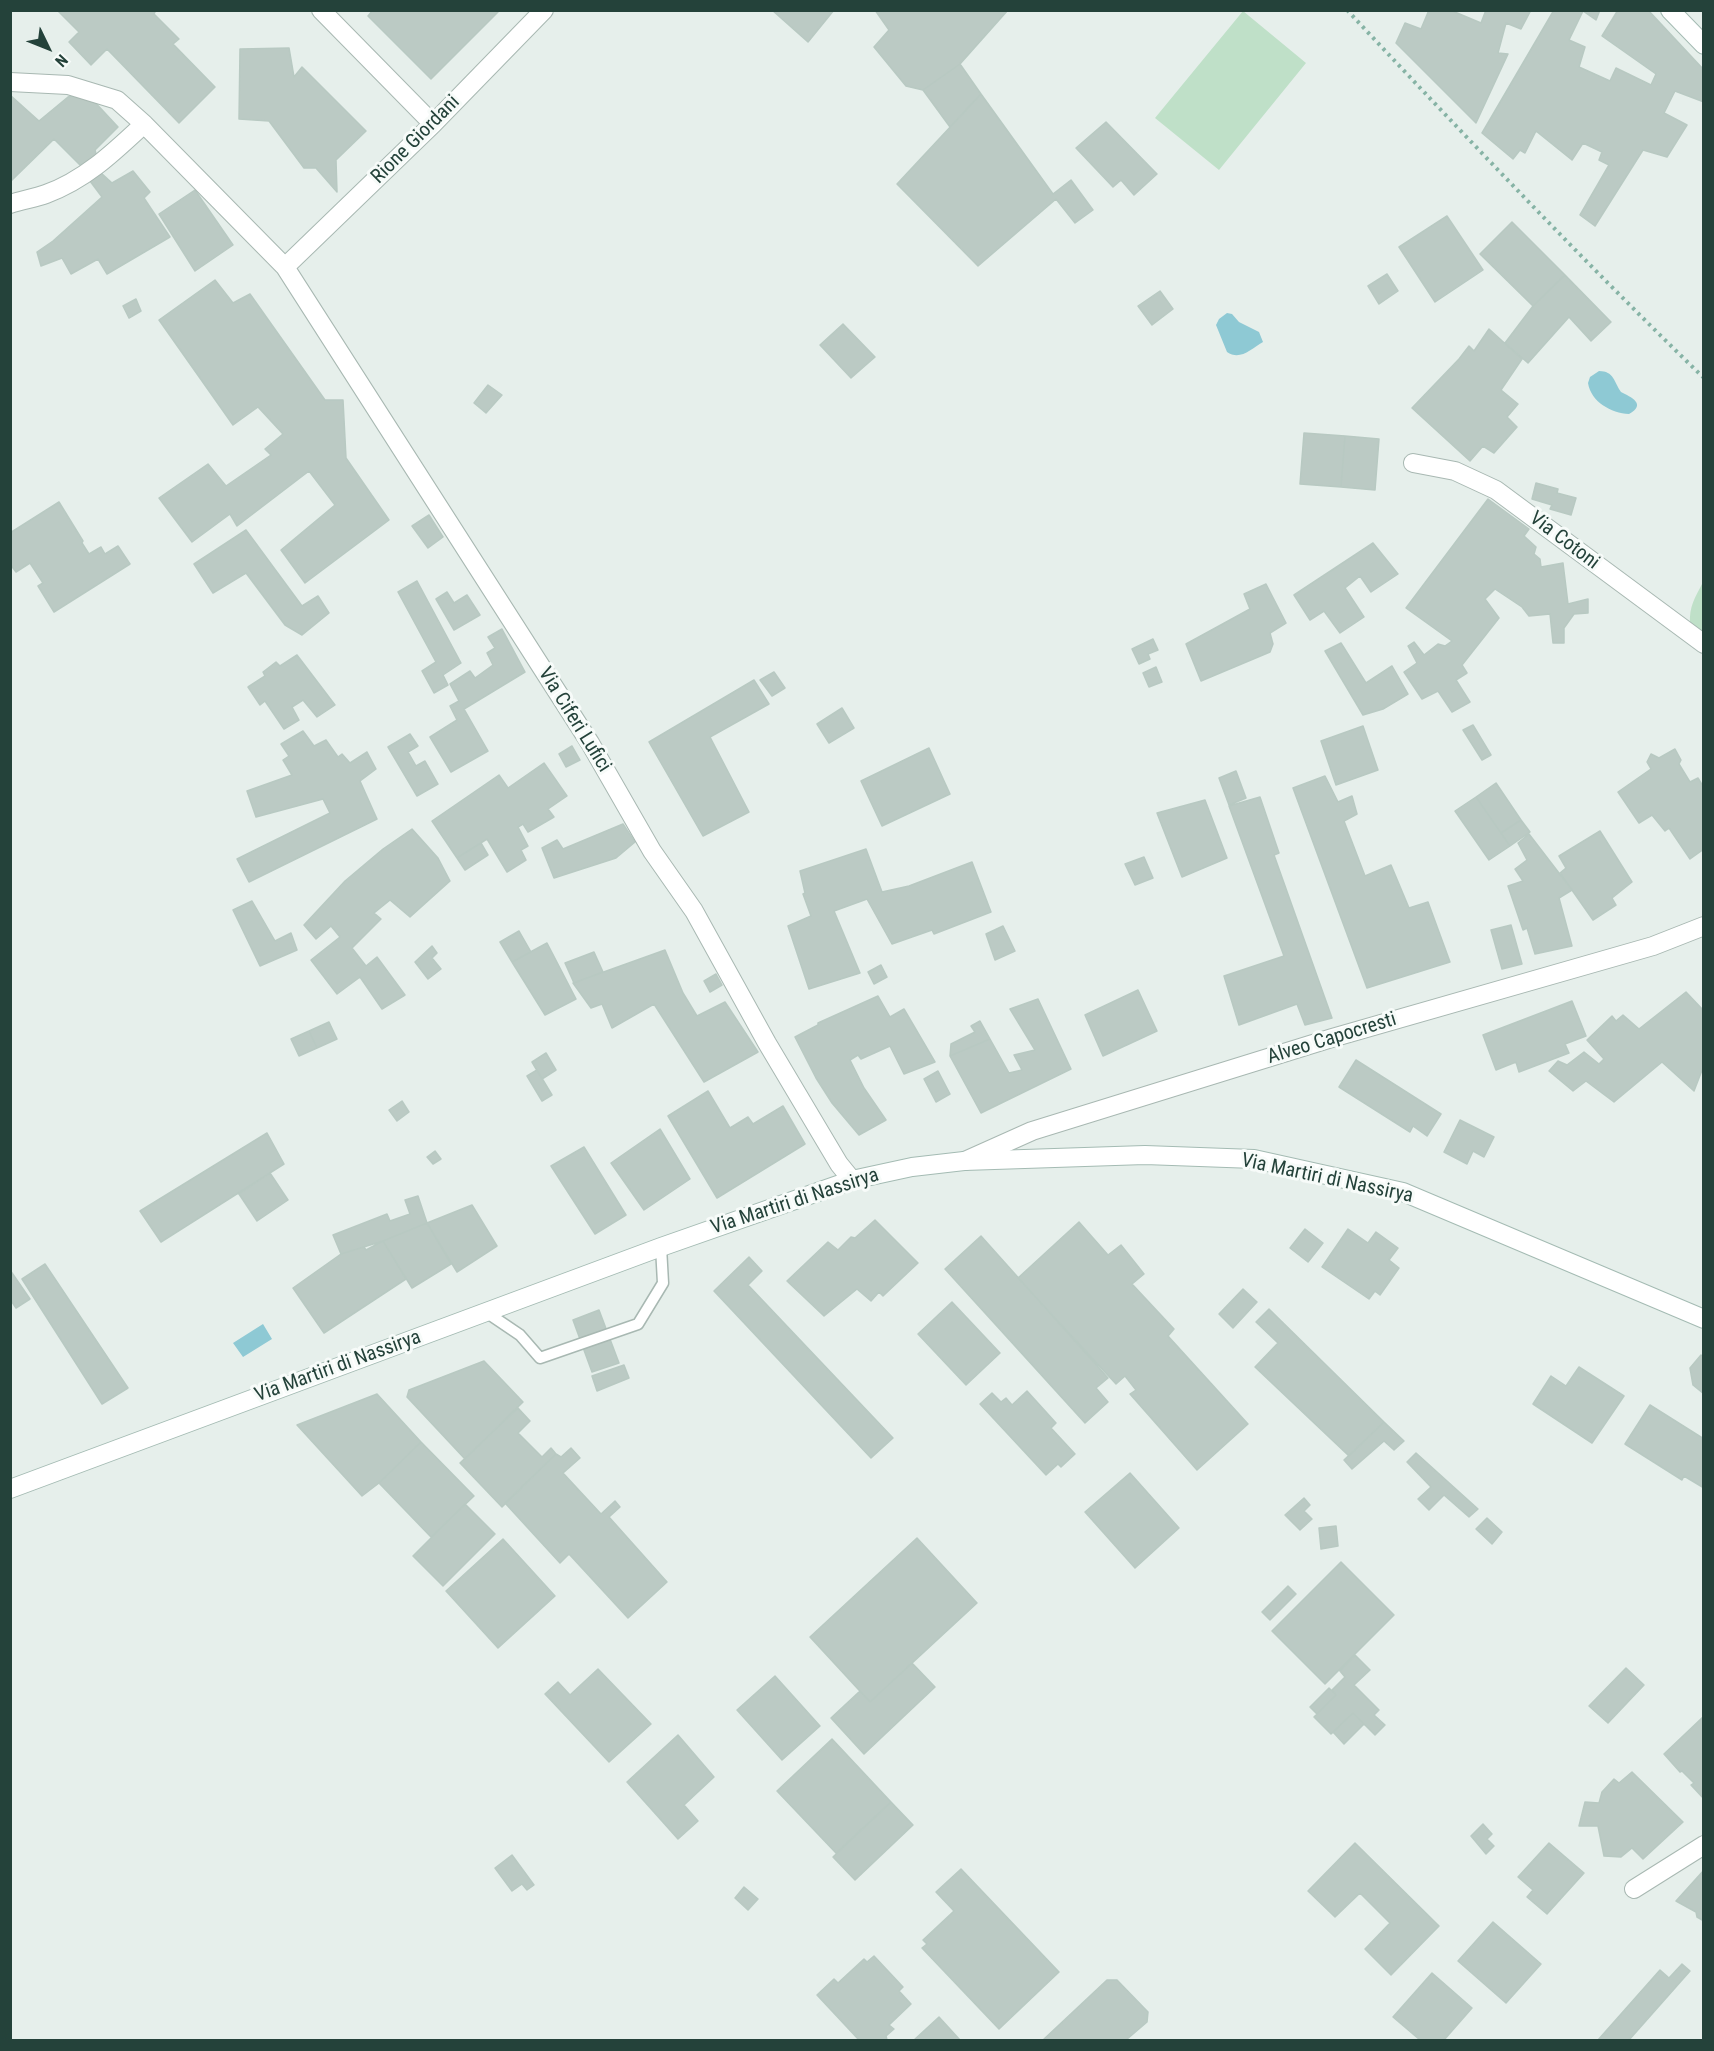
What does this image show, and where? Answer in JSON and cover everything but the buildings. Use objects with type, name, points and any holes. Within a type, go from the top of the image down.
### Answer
[{"type":"street","points":[[321,10],[433,124]]},
{"type":"street","name":"Rione Giordani","points":[[285,267],[433,124],[544,10]]},
{"type":"street","points":[[1670,10],[1704,45]]},
{"type":"street","name":"Via Ciferi Lufici","points":[[10,82],[68,85],[117,100],[144,124],[285,267],[590,743],[652,850],[694,911],[767,1043],[839,1164],[852,1180]]},
{"type":"street","points":[[10,204],[46,194],[72,182],[100,165],[144,124]]},
{"type":"street","name":"Via Cotoni","points":[[1413,463],[1455,471],[1496,490],[1704,644]]},
{"type":"street","name":"Alveo Capocresti","points":[[964,1161],[1043,1128],[1332,1038],[1653,946],[1704,926]]},
{"type":"street","name":"Via Martiri di Nassirya","points":[[10,1489],[661,1247],[852,1180],[912,1167],[964,1161],[1145,1155],[1254,1159],[1402,1192],[1704,1319]]},
{"type":"street","points":[[1634,1888],[1704,1845]]},
{"type":"lane","points":[[486,1312],[520,1335],[540,1358],[638,1324],[663,1283],[661,1247]]},
{"type":"path","points":[[1347,10],[1499,171],[1639,315],[1704,378]]},
{"type":"green space","points":[[1243,11],[1306,63],[1219,170],[1155,118]]},
{"type":"green space","points":[[1703,582],[1703,634],[1690,624],[1690,612]]},
{"type":"water","points":[[1227,313],[1259,332],[1263,342],[1241,355],[1227,352],[1216,325],[1219,319]]},
{"type":"water","points":[[1599,371],[1611,375],[1621,392],[1636,401],[1637,407],[1629,414],[1609,409],[1593,396],[1588,383],[1590,377]]},
{"type":"water","points":[[263,1324],[272,1339],[243,1357],[233,1343]]}]
